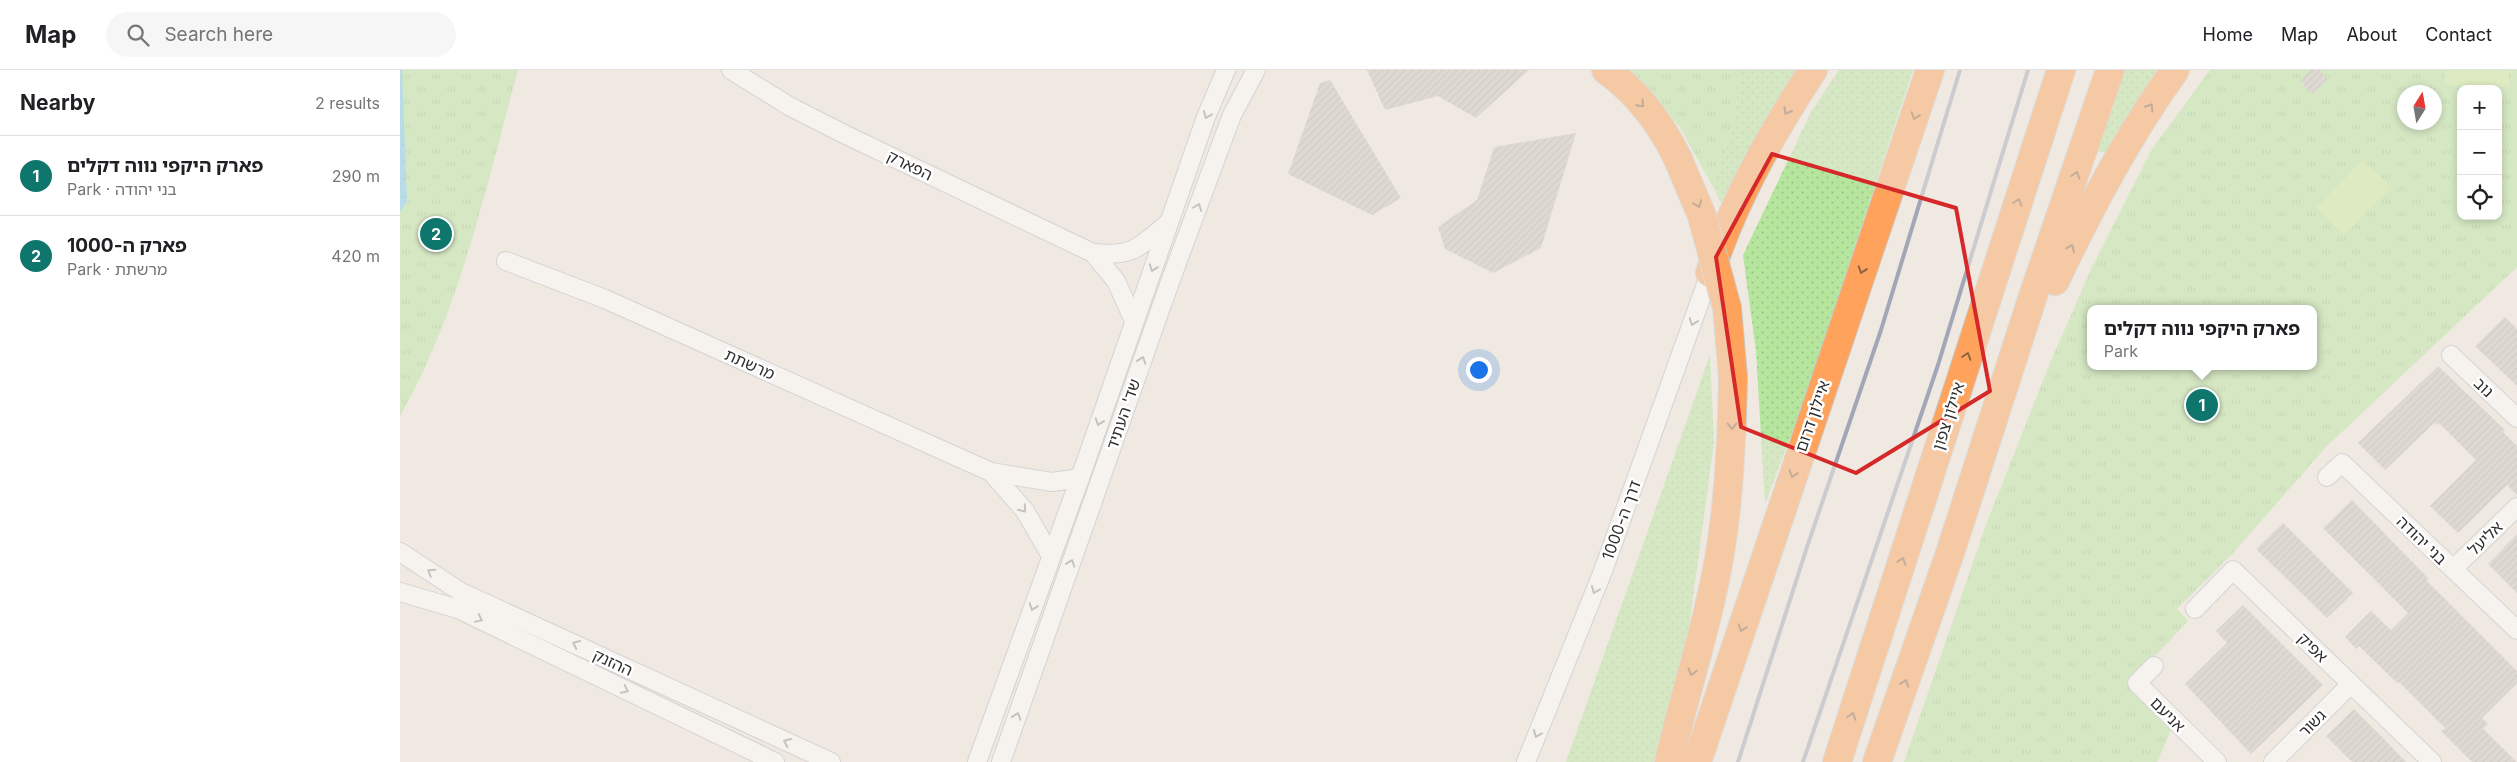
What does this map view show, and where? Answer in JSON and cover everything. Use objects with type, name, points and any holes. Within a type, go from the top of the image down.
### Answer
[{"type":"highway","points":[[1606,70],[1616,77],[1654,118],[1678,159],[1702,216],[1727,308],[1733,377],[1730,466],[1722,541],[1702,637],[1668,762]]},
{"type":"highway","points":[[1709,276],[1739,198],[1813,70]]},
{"type":"highway","name":"איילון דרום","points":[[1697,762],[1930,70]]},
{"type":"highway","name":"איילון צפון","points":[[1837,762],[2061,70]]},
{"type":"highway","points":[[1877,762],[1950,553],[2031,302],[2110,70]]},
{"type":"highway","points":[[1950,553],[2046,300],[2096,196],[2130,137],[2175,70]]},
{"type":"street","name":"הפארק","points":[[731,70],[788,106],[1093,253],[1116,255],[1138,248],[1169,222]]},
{"type":"street","name":"שד' העתיד","points":[[977,762],[1080,478],[1206,117],[1226,70]]},
{"type":"street","name":"שד' העתיד","points":[[1000,762],[1170,282],[1232,115],[1256,70]]},
{"type":"street","name":"הפארק","points":[[1093,253],[1116,281],[1134,321]]},
{"type":"street","name":"מרשתת","points":[[506,261],[605,300],[991,472],[1052,482],[1080,478]]},
{"type":"street","name":"דרך ה-1000","points":[[1526,762],[1603,571],[1709,276]]},
{"type":"street","name":"נוב","points":[[2451,355],[2517,418]]},
{"type":"street","name":"בני יהודה","points":[[2328,477],[2342,463],[2517,630]]},
{"type":"street","name":"מרשתת","points":[[991,472],[1025,510],[1051,556]]},
{"type":"street","name":"אליעל","points":[[2453,570],[2517,507]]},
{"type":"street","name":"ההזנק","points":[[400,552],[461,592],[831,762]]},
{"type":"street","name":"אפיק","points":[[2195,608],[2233,570],[2432,762]]},
{"type":"street","name":"ההזנק","points":[[400,592],[458,609],[775,762]]},
{"type":"street","name":"אניעם","points":[[2154,666],[2137,683],[2217,762]]},
{"type":"street","name":"גשור","points":[[2273,762],[2352,684]]},
{"type":"highlighted area","points":[[1772,154],[1956,208],[1990,391],[1856,473],[1741,427],[1716,257]]},
{"type":"green space","points":[[400,70],[518,70],[483,202],[455,291],[421,376],[400,416]]},
{"type":"green space","points":[[1630,70],[1741,70],[1733,127],[1713,187],[1679,126]]},
{"type":"green space","points":[[1741,70],[1802,70],[1724,209],[1713,187],[1733,127]]},
{"type":"green space","points":[[1839,70],[1913,70],[1802,406],[1765,504],[1756,351],[1743,255],[1811,112]]},
{"type":"green space","points":[[2122,70],[2165,70],[2108,152],[2096,152]]},
{"type":"green space","points":[[2210,70],[2517,70],[2517,267],[2326,447],[2233,553],[2177,609],[2188,621],[2128,685],[2171,730],[2157,762],[1904,762],[1987,522],[2050,363],[2092,267],[2152,149]]},
{"type":"green space","points":[[2445,70],[2509,70],[2509,87],[2502,87],[2502,85],[2445,85]]},
{"type":"green space","points":[[2363,160],[2391,187],[2344,235],[2316,208]]},
{"type":"green space","points":[[1710,355],[1714,442],[1682,679],[1656,762],[1566,762]]},
{"type":"water","points":[[400,70],[402,70],[407,202],[400,212]]},
{"type":"building","points":[[1367,70],[1529,70],[1476,118],[1438,96],[1385,110]]},
{"type":"building","points":[[2310,70],[2319,70],[2328,79],[2313,94],[2300,81]]},
{"type":"building","points":[[1330,80],[1401,198],[1372,215],[1288,174],[1320,83]]},
{"type":"building","points":[[1576,133],[1541,248],[1493,273],[1445,249],[1438,227],[1477,200],[1494,147]]},
{"type":"building","points":[[2505,317],[2517,329],[2517,386],[2475,346]]},
{"type":"building","points":[[2438,366],[2505,430],[2503,432],[2517,446],[2517,495],[2507,485],[2458,533],[2430,506],[2476,460],[2439,423],[2437,425],[2434,423],[2385,470],[2358,443]]},
{"type":"building","points":[[2352,500],[2428,578],[2426,580],[2517,671],[2517,683],[2482,718],[2488,724],[2483,729],[2517,762],[2472,762],[2441,731],[2445,728],[2399,682],[2397,683],[2359,646],[2356,649],[2345,637],[2371,611],[2391,630],[2408,613],[2323,528]]},
{"type":"building","points":[[2283,523],[2353,593],[2327,618],[2256,549]]},
{"type":"building","points":[[2517,534],[2517,593],[2488,564]]},
{"type":"building","points":[[2243,605],[2323,685],[2251,754],[2185,684],[2227,643],[2216,631]]},
{"type":"building","points":[[2354,709],[2406,762],[2352,762],[2326,736]]},
{"type":"railway","points":[[1738,762],[1807,547],[1881,330],[1960,70]]},
{"type":"railway","points":[[1803,762],[1938,365],[2028,70]]},
{"type":"place","name":"פארק ה-1000","points":[[436,234]]},
{"type":"place","name":"פארק היקפי נווה דקלים","points":[[2202,405]]}]
